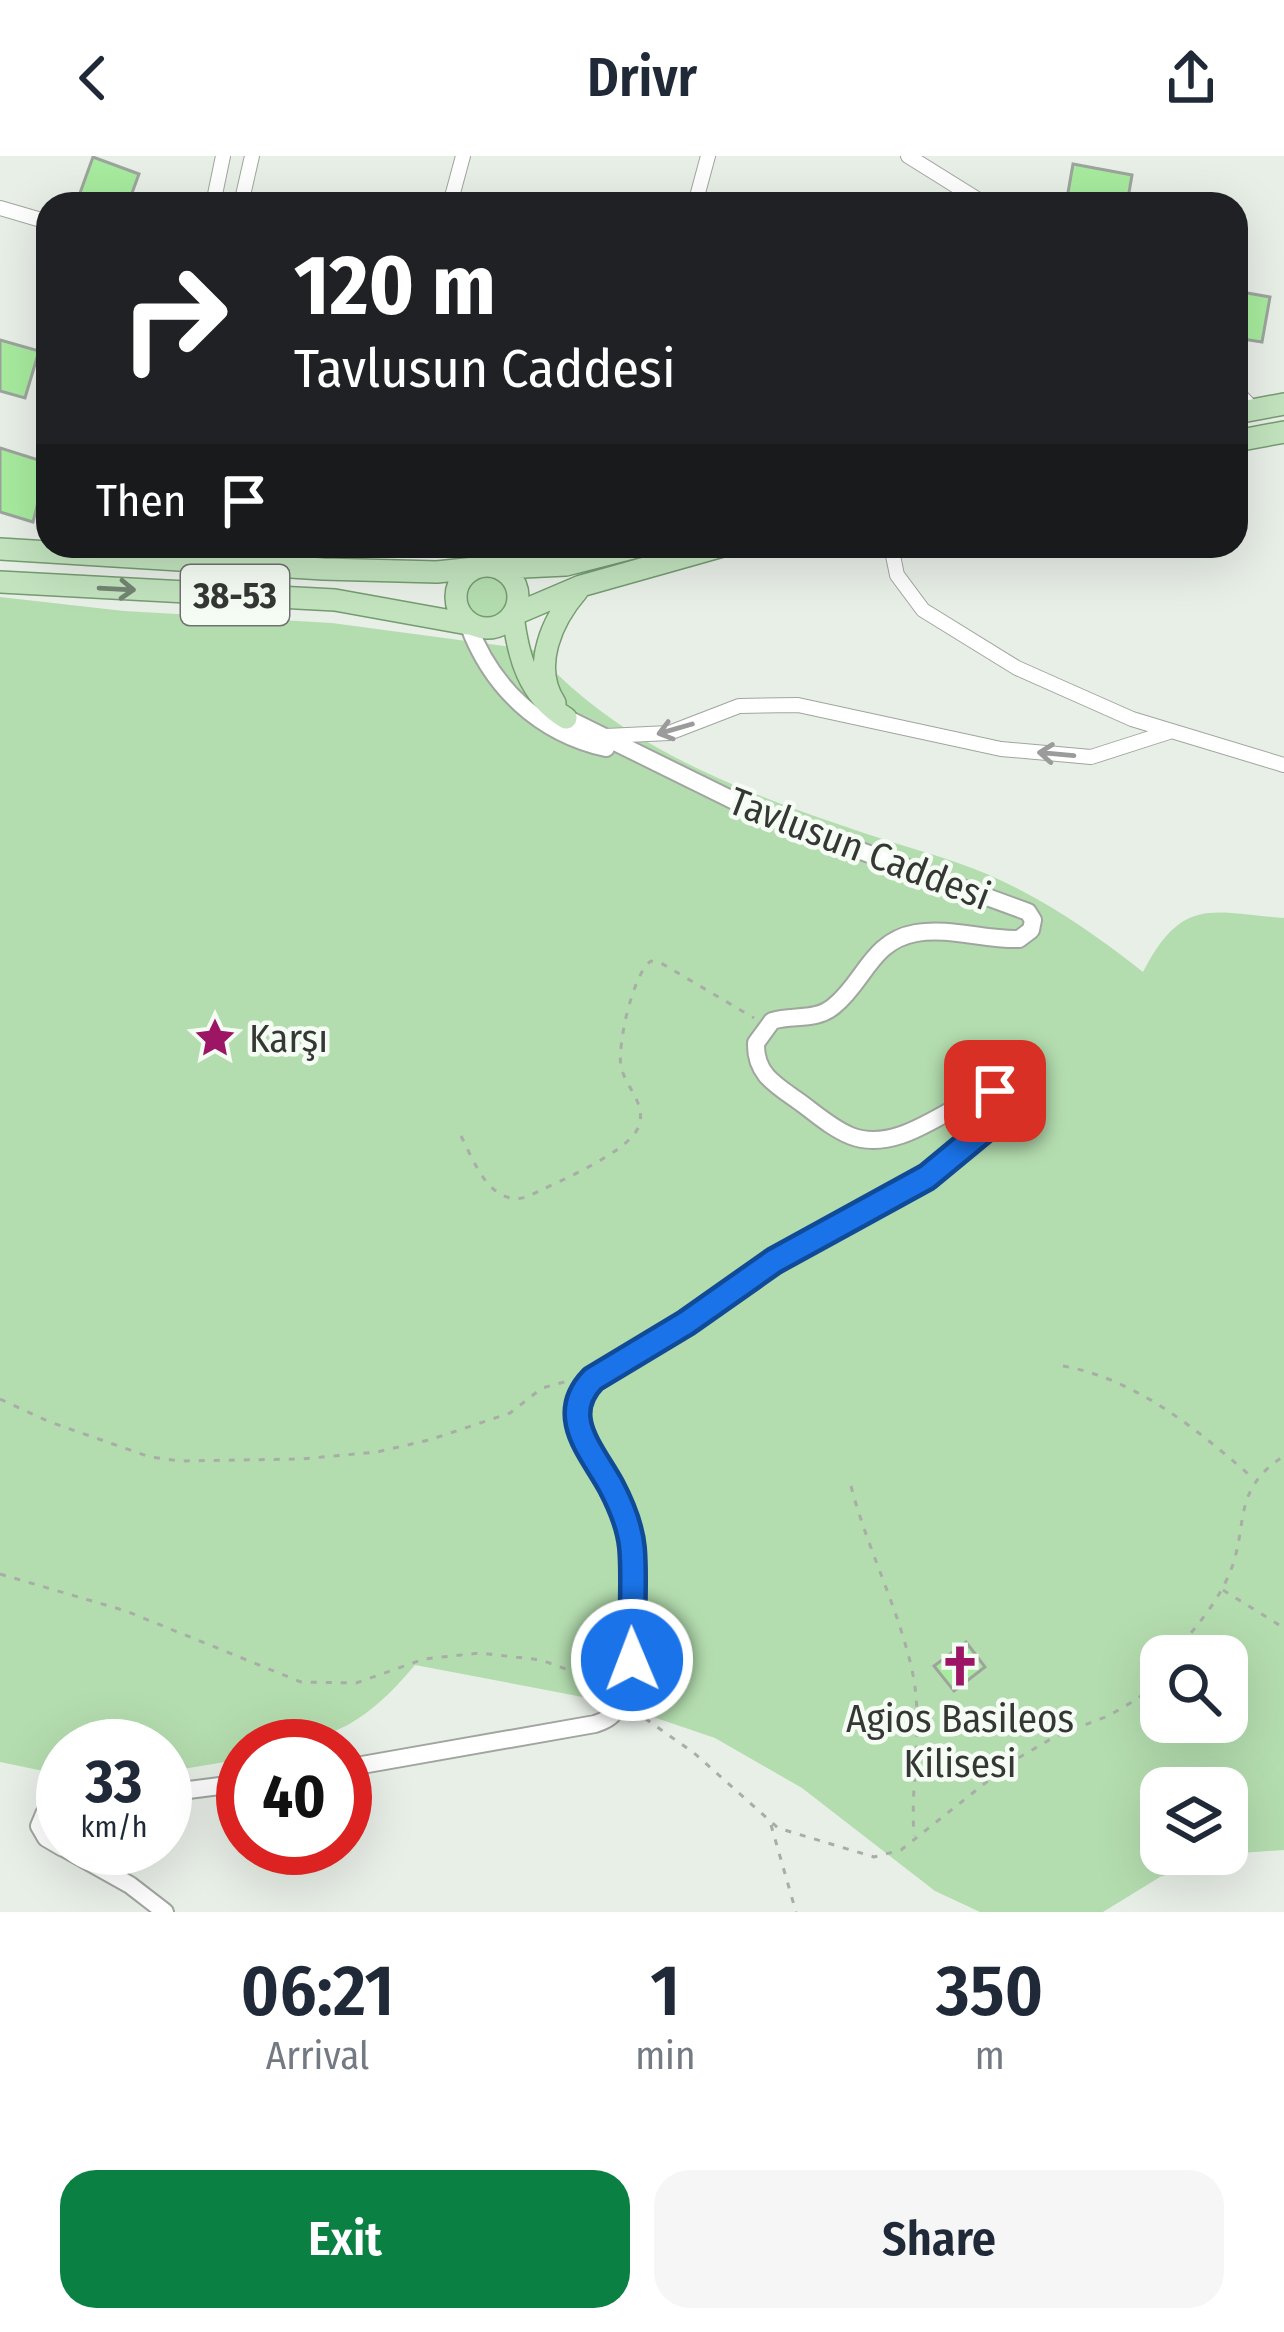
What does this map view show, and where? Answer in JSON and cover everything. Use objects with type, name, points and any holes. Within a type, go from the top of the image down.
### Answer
[{"type":"main road","points":[[1248,411],[1284,404]]},
{"type":"main road","points":[[1248,439],[1284,432]]},
{"type":"main road","points":[[0,549],[36,550]]},
{"type":"main road","points":[[286,558],[437,572],[566,565],[593,558]]},
{"type":"main road","points":[[475,568],[457,589],[457,608],[468,624],[496,628],[513,615],[581,586],[680,558]]},
{"type":"main road","points":[[500,568],[515,584],[516,638],[530,681],[547,706],[566,718]]},
{"type":"main road","name":"38-53","points":[[0,582],[334,600],[468,624]]},
{"type":"main road","points":[[566,718],[545,686],[546,651],[559,615],[581,586]]},
{"type":"street","points":[[215,192],[223,156]]},
{"type":"street","points":[[244,192],[252,156]]},
{"type":"street","points":[[453,192],[463,156]]},
{"type":"street","points":[[698,192],[708,156]]},
{"type":"street","points":[[908,156],[966,192]]},
{"type":"street","points":[[0,208],[36,218]]},
{"type":"street","points":[[893,558],[897,575],[929,615],[1059,689],[1169,732],[1284,765]]},
{"type":"street","name":"Tavlusun Caddesi","points":[[468,624],[481,659],[505,691],[540,721],[578,740],[636,755]]},
{"type":"street","points":[[599,736],[668,733],[739,706],[798,705],[1001,749],[1091,757],[1169,732]]},
{"type":"street","name":"Tavlusun Caddesi","points":[[566,718],[765,816],[1024,909],[1033,920],[1031,931],[1019,939],[922,932],[898,938],[867,962],[834,1007],[814,1016],[778,1018],[766,1025]]},
{"type":"street","points":[[372,1763],[608,1719],[623,1697],[632,1660],[632,1549],[617,1498],[580,1432],[577,1407],[587,1385],[774,1261],[927,1177],[1005,1110],[1003,1097],[989,1091],[896,1137],[868,1140],[849,1135],[774,1084],[760,1069],[756,1043],[766,1025]]},
{"type":"street","points":[[112,1875],[165,1912]]},
{"type":"path","points":[[461,1136],[491,1187],[513,1200],[527,1197],[626,1143],[636,1132],[641,1112],[624,1076],[619,1050],[636,984],[651,961],[766,1025]]},
{"type":"path","points":[[1063,1366],[1098,1374],[1161,1407],[1255,1480]]},
{"type":"path","points":[[0,1399],[137,1454],[197,1461],[326,1458],[377,1452],[510,1413],[557,1382],[587,1385]]},
{"type":"path","points":[[1188,1635],[1222,1589],[1237,1555],[1243,1504],[1255,1480],[1284,1456]]},
{"type":"path","points":[[851,1486],[913,1674],[917,1720],[914,1838]]},
{"type":"path","points":[[0,1574],[126,1611],[301,1682],[356,1683],[438,1656],[500,1653],[561,1665],[623,1697],[770,1823],[792,1834],[874,1857],[892,1855],[1031,1749],[1108,1716],[1140,1696]]},
{"type":"path","points":[[1222,1589],[1284,1628]]},
{"type":"path","points":[[770,1823],[796,1912]]},
{"type":"green space","points":[[486,573],[504,581],[512,599],[504,617],[486,625],[468,617],[460,599],[468,581]]},
{"type":"green space","points":[[0,597],[124,611],[332,623],[556,653],[556,673],[589,702],[661,750],[781,804],[987,874],[1068,918],[1143,972],[1171,931],[1201,914],[1284,918],[1284,1850],[1248,1853],[1248,1767],[1140,1767],[1140,1875],[1166,1875],[1103,1912],[980,1912],[935,1891],[802,1788],[715,1738],[609,1702],[415,1665],[357,1719],[216,1719],[216,1764],[192,1768],[192,1719],[36,1719],[36,1769],[0,1762]]},
{"type":"building","points":[[93,157],[139,174],[132,192],[80,192]]},
{"type":"building","points":[[1073,164],[1132,175],[1129,192],[1068,192]]},
{"type":"building","points":[[1248,293],[1270,297],[1262,342],[1248,340]]},
{"type":"building","points":[[0,340],[36,350],[25,398],[0,391]]},
{"type":"building","points":[[0,448],[36,459],[36,510],[33,522],[0,512]]},
{"type":"building","name":"Agios Basileos Kilisesi","points":[[966,1642],[985,1667],[954,1691],[934,1666]]},
{"type":"place","name":"Karşı","points":[[215,1038]]},
{"type":"place","name":"Agios Basileos Kilisesi","points":[[960,1666]]},
{"type":"route","points":[[632,1660],[632,1549],[617,1498],[580,1432],[576,1414],[582,1392],[593,1379],[686,1323],[774,1261],[927,1177],[1002,1115],[1005,1101],[995,1091]]}]
